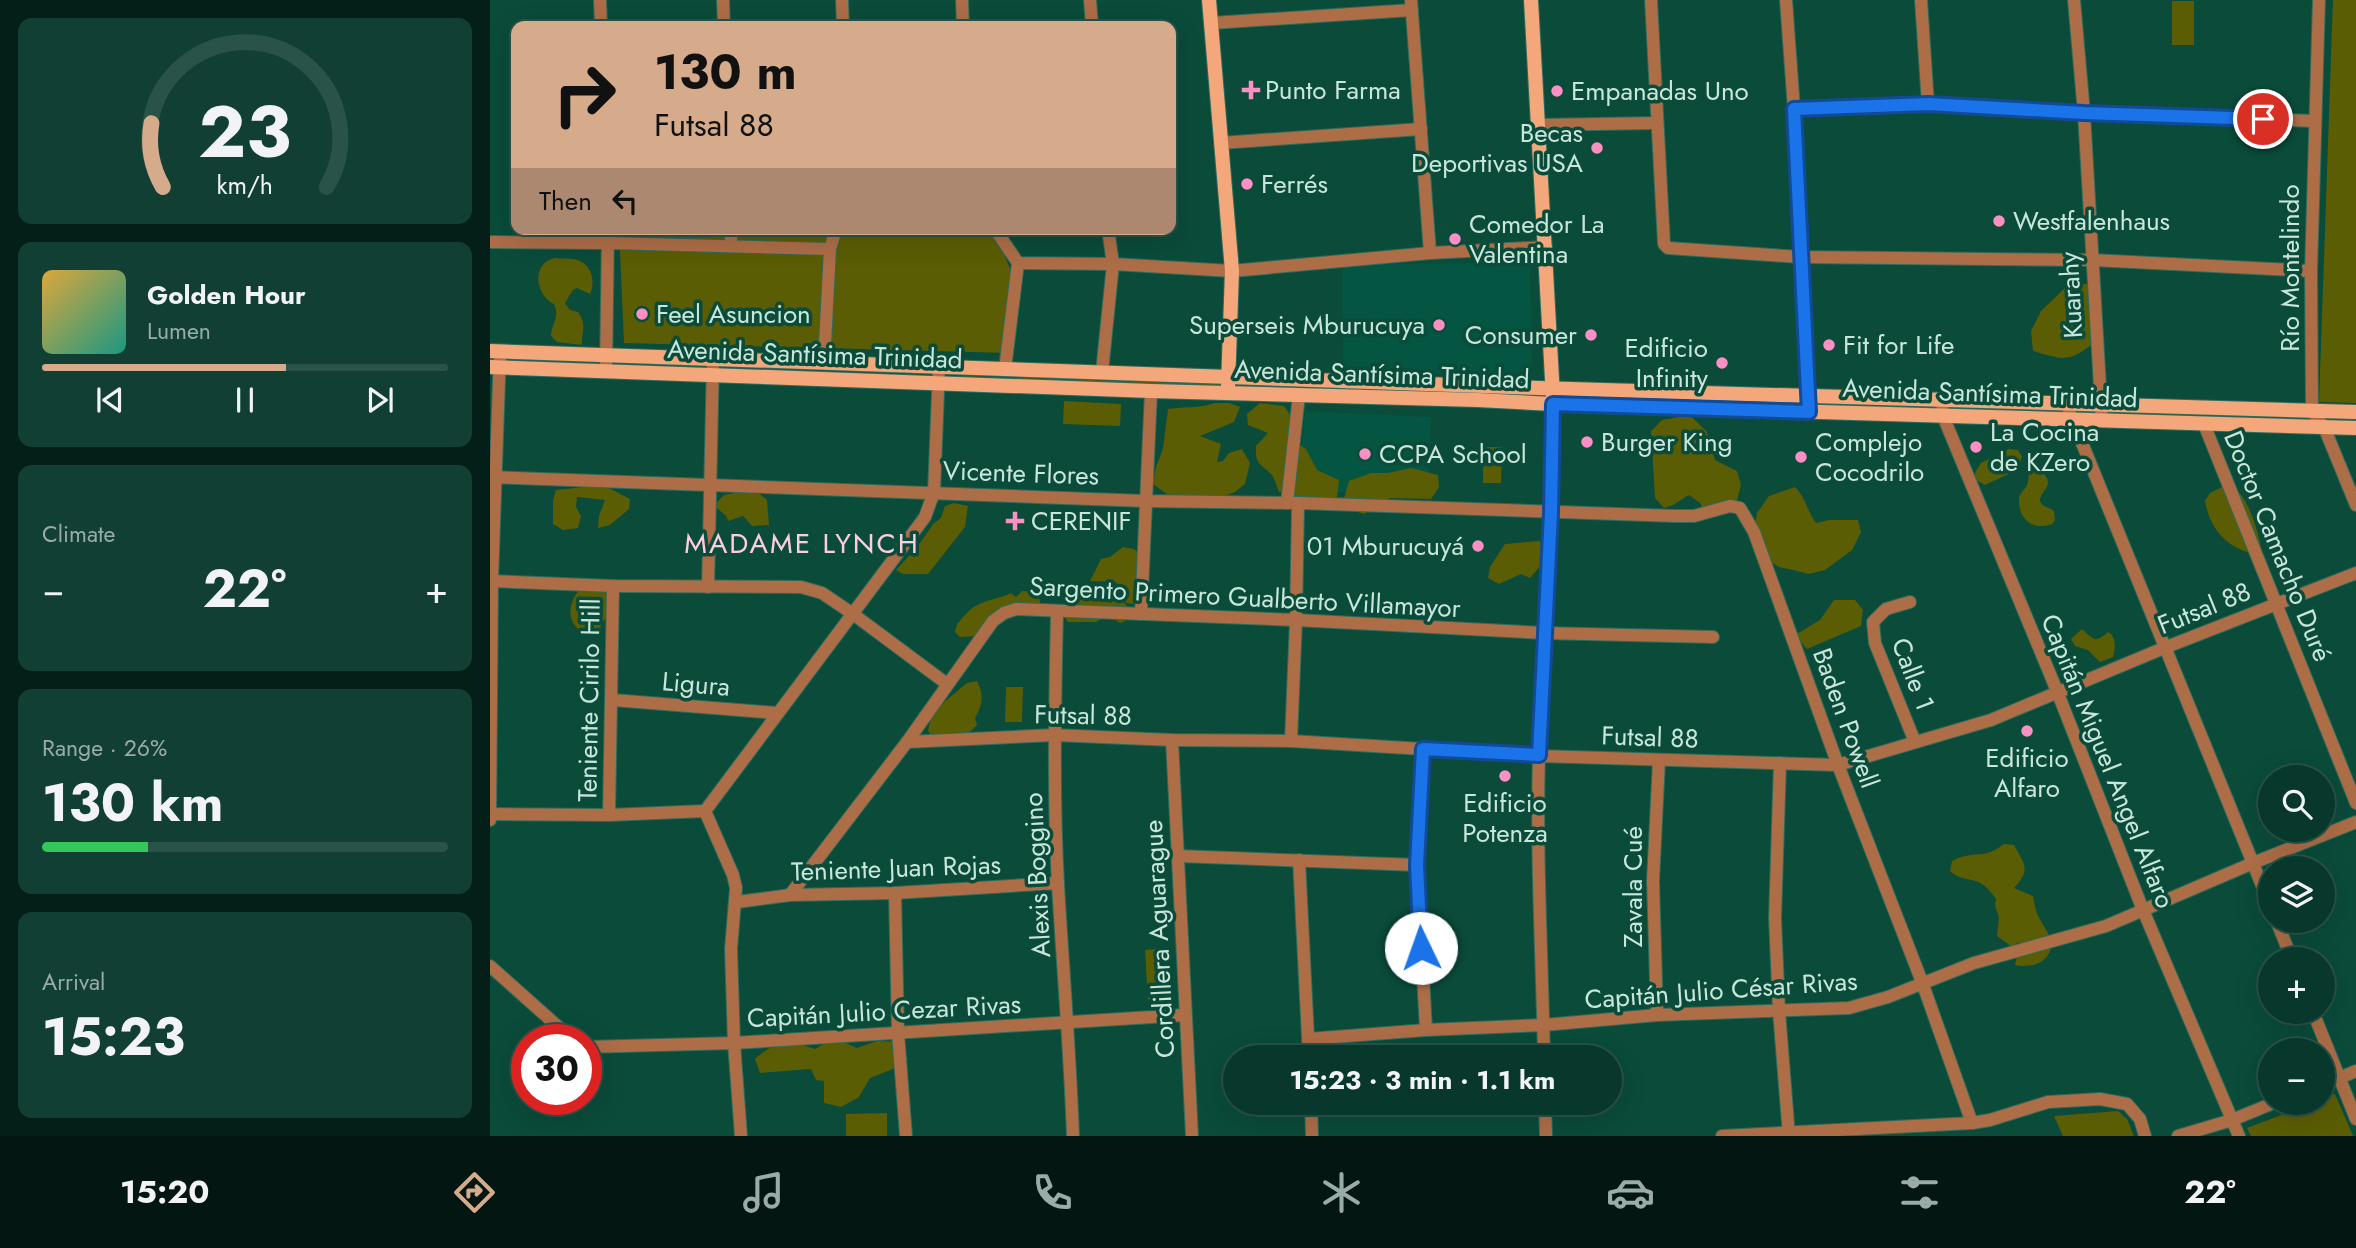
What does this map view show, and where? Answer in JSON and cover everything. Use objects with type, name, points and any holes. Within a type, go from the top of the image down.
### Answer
[{"type":"main road","points":[[1209,0],[1232,271],[1228,393]]},
{"type":"main road","points":[[1531,0],[1553,404]]},
{"type":"main road","name":"Avenida Santísima Trinidad","points":[[495,351],[1942,401],[2356,412]]},
{"type":"main road","name":"Avenida Santísima Trinidad","points":[[495,367],[1151,391],[2356,428]]},
{"type":"main road","points":[[1674,408],[1676,392]]},
{"type":"street","points":[[600,0],[601,21]]},
{"type":"street","points":[[723,0],[724,21]]},
{"type":"street","points":[[842,0],[843,21]]},
{"type":"street","points":[[962,0],[964,21]]},
{"type":"street","points":[[1090,0],[1092,21]]},
{"type":"street","points":[[1651,0],[1664,244],[1672,250],[1800,257],[2092,260],[2311,271]]},
{"type":"street","points":[[1786,0],[1809,412]]},
{"type":"street","points":[[1921,0],[1928,104]]},
{"type":"street","name":"Kuarahy","points":[[2074,0],[2084,113],[2102,421]]},
{"type":"street","name":"Río Montelindo","points":[[2312,411],[2311,271],[2319,0]]},
{"type":"street","points":[[1212,23],[1412,5],[1430,253]]},
{"type":"street","points":[[1794,109],[1928,104],[2084,113],[2314,121]]},
{"type":"street","points":[[1538,125],[1656,123]]},
{"type":"street","points":[[1220,143],[1421,129]]},
{"type":"street","points":[[731,235],[731,246]]},
{"type":"street","points":[[824,363],[830,249],[834,235]]},
{"type":"street","points":[[999,235],[1018,263],[1005,369]]},
{"type":"street","points":[[1102,372],[1113,264],[1109,235]]},
{"type":"street","points":[[606,371],[608,236]]},
{"type":"street","points":[[490,242],[608,236],[731,246],[830,249]]},
{"type":"street","points":[[1018,263],[1113,264],[1232,271],[1430,253],[1545,247]]},
{"type":"street","points":[[490,820],[495,351]]},
{"type":"street","points":[[708,586],[713,359]]},
{"type":"street","points":[[705,811],[925,517],[934,492],[939,367]]},
{"type":"street","points":[[1141,614],[1151,391]]},
{"type":"street","points":[[1291,741],[1296,620],[1293,503],[1298,395]]},
{"type":"street","name":"Capitán Miguel Angel Alfaro","points":[[1942,401],[1943,416],[2057,691],[2143,910],[2239,1136]]},
{"type":"street","points":[[1544,1045],[1539,889],[1539,755],[1551,513],[1553,404]]},
{"type":"street","points":[[2066,404],[2258,875]]},
{"type":"street","points":[[2312,411],[2324,427],[2356,505]]},
{"type":"street","name":"Doctor Camacho Duré","points":[[2204,424],[2356,803]]},
{"type":"street","name":"Vicente Flores","points":[[493,477],[1551,513]]},
{"type":"street","name":"Baden Powell","points":[[1551,513],[1694,516],[1730,506],[1740,508],[1754,532],[1972,1123]]},
{"type":"street","name":"Futsal 88","points":[[907,742],[1054,735],[1291,741],[1539,755],[1838,765],[1991,720],[2057,691],[2356,573]]},
{"type":"street","points":[[491,581],[613,586],[801,587],[822,593],[947,684]]},
{"type":"street","name":"Teniente Cirilo Hill","points":[[610,815],[613,586]]},
{"type":"street","name":"Calle 1","points":[[1910,602],[1886,609],[1873,622],[1875,643],[1915,741]]},
{"type":"street","name":"Sargento Primero Gualberto Villamayor","points":[[790,895],[907,742],[993,621],[1016,609],[1544,633],[1713,637]]},
{"type":"street","name":"Alexis Boggino","points":[[1057,612],[1054,735],[1058,883],[1073,1136]]},
{"type":"street","name":"Ligura","points":[[613,700],[776,713]]},
{"type":"street","name":"Cordillera Aguarague","points":[[1172,740],[1192,1136]]},
{"type":"street","points":[[1423,749],[1417,865],[1426,1030]]},
{"type":"street","name":"Zavala Cué","points":[[1657,1015],[1653,881],[1659,760]]},
{"type":"street","points":[[1780,763],[1775,918],[1789,1134]]},
{"type":"street","points":[[490,814],[610,815],[705,811]]},
{"type":"street","points":[[705,811],[733,875],[737,902],[731,948],[741,1136]]},
{"type":"street","name":"Capitán Julio César Rivas","points":[[1308,1039],[1426,1030],[1544,1026],[1657,1015],[1849,1008],[1888,997],[1993,957],[2106,926],[2356,822]]},
{"type":"street","points":[[1178,856],[1417,865]]},
{"type":"street","points":[[1299,860],[1308,1045]]},
{"type":"street","name":"Teniente Juan Rojas","points":[[737,902],[790,895],[895,893],[1058,883]]},
{"type":"street","points":[[895,893],[898,1033],[906,1136]]},
{"type":"street","points":[[490,966],[555,1024]]},
{"type":"street","name":"Capitán Julio Cezar Rivas","points":[[602,1046],[734,1043],[1184,1015]]},
{"type":"street","points":[[2318,1024],[2356,1119]]},
{"type":"street","points":[[2335,1080],[2356,1071]]},
{"type":"street","points":[[1722,1136],[1926,1130],[1990,1120],[2048,1102],[2100,1099],[2127,1104],[2140,1119],[2146,1136]]},
{"type":"street","points":[[2178,1136],[2258,1109]]},
{"type":"street","points":[[1311,1115],[1312,1136]]},
{"type":"street","points":[[1545,1115],[1546,1136]]},
{"type":"shaded area","points":[[2333,0],[2356,0],[2356,403],[2319,402]]},
{"type":"shaded area","points":[[2172,1],[2194,1],[2194,45],[2172,45]]},
{"type":"shaded area","points":[[619,235],[996,235],[1015,281],[1010,353],[624,343]]},
{"type":"shaded area","points":[[555,258],[578,260],[587,267],[592,277],[590,294],[577,288],[565,303],[570,310],[578,312],[582,321],[582,345],[557,342],[551,336],[556,309],[543,294],[538,280],[542,266]]},
{"type":"shaded area","points":[[1530,263],[1532,377],[1343,370],[1342,264]]},
{"type":"shaded area","points":[[2097,282],[2100,339],[2082,352],[2068,357],[2054,357],[2033,351],[2031,331],[2041,311],[2066,287]]},
{"type":"shaded area","points":[[959,377],[1221,384],[1222,385]]},
{"type":"shaded area","points":[[1064,401],[1121,404],[1120,426],[1063,424]]},
{"type":"shaded area","points":[[1229,403],[1240,407],[1234,422],[1200,436],[1221,444],[1217,462],[1223,461],[1229,453],[1242,449],[1250,463],[1245,484],[1235,492],[1216,499],[1168,495],[1153,484],[1163,449],[1168,409]]},
{"type":"shaded area","points":[[1260,403],[1284,406],[1291,416],[1290,439],[1306,449],[1317,470],[1339,480],[1337,498],[1303,504],[1291,491],[1279,492],[1273,477],[1256,457],[1256,446],[1268,433],[1248,425],[1247,414]]},
{"type":"shaded area","name":"CCPA School","points":[[1305,411],[1431,417],[1427,494],[1298,491]]},
{"type":"shaded area","points":[[1690,415],[1707,432],[1715,460],[1737,471],[1741,485],[1736,504],[1706,514],[1700,503],[1689,495],[1664,508],[1655,498],[1651,431],[1662,420]]},
{"type":"shaded area","points":[[1483,447],[1502,447],[1501,483],[1483,483]]},
{"type":"shaded area","points":[[2009,449],[2018,450],[2022,457],[2017,470],[1985,485],[1972,478],[1981,463]]},
{"type":"shaded area","points":[[2038,467],[2048,481],[2040,500],[2044,506],[2054,511],[2055,520],[2045,526],[2028,522],[2019,506],[2019,497],[2029,479],[2029,468]]},
{"type":"shaded area","points":[[1411,468],[1438,475],[1439,487],[1431,499],[1390,498],[1364,514],[1352,510],[1343,502],[1349,481],[1371,473],[1388,473]]},
{"type":"shaded area","points":[[603,485],[630,499],[629,509],[610,525],[598,528],[605,500],[577,497],[576,507],[581,516],[578,528],[563,530],[553,524],[556,490]]},
{"type":"shaded area","points":[[1795,487],[1816,523],[1858,520],[1861,532],[1852,550],[1825,570],[1809,574],[1779,567],[1765,558],[1754,531],[1757,513],[1769,496]]},
{"type":"shaded area","points":[[2222,487],[2230,488],[2242,496],[2257,530],[2262,554],[2241,550],[2217,531],[2205,501],[2210,493]]},
{"type":"shaded area","points":[[747,491],[760,494],[767,500],[769,525],[752,526],[743,516],[728,521],[716,507],[724,495]]},
{"type":"shaded area","points":[[954,503],[968,506],[965,527],[928,574],[903,574],[896,570],[918,546],[933,524],[941,518],[945,506]]},
{"type":"shaded area","points":[[1539,541],[1546,547],[1546,559],[1530,578],[1521,574],[1499,584],[1488,578],[1490,567],[1505,544]]},
{"type":"shaded area","points":[[1123,547],[1134,549],[1145,558],[1142,597],[1133,604],[1126,603],[1116,582],[1090,581],[1101,559],[1110,557]]},
{"type":"shaded area","points":[[609,588],[607,617],[601,624],[599,637],[582,632],[572,621],[570,614],[574,598],[579,590]]},
{"type":"shaded area","points":[[1022,591],[1037,592],[1041,604],[1022,614],[995,618],[979,636],[960,637],[955,632],[959,622],[971,609],[1011,593],[1016,597]]},
{"type":"shaded area","points":[[1834,600],[1855,600],[1863,610],[1861,626],[1807,649],[1795,635],[1820,620]]},
{"type":"shaded area","points":[[1069,601],[1122,601],[1130,609],[1125,621],[1120,623],[1110,617],[1096,622],[1068,622],[1063,614]]},
{"type":"shaded area","points":[[2082,629],[2096,639],[2108,632],[2111,634],[2115,643],[2113,657],[2100,662],[2088,650],[2075,646],[2071,639]]},
{"type":"shaded area","points":[[977,681],[982,700],[975,718],[977,725],[967,735],[933,738],[928,731],[931,716],[967,683]]},
{"type":"shaded area","points":[[1006,687],[1023,687],[1022,722],[1005,722]]},
{"type":"shaded area","points":[[2004,844],[2014,845],[2024,867],[2023,876],[2014,888],[2033,896],[2037,913],[2051,942],[2048,955],[2034,965],[2015,965],[2020,942],[2011,946],[1997,936],[1999,917],[1995,906],[1996,899],[1989,890],[1978,882],[1962,878],[1950,871],[1952,861],[1984,854]]},
{"type":"shaded area","points":[[1167,948],[1170,999],[1148,1000],[1145,950]]},
{"type":"shaded area","points":[[835,1038],[857,1048],[877,1041],[902,1042],[908,1060],[870,1078],[859,1097],[841,1107],[824,1103],[824,1081],[816,1080],[811,1069],[760,1073],[755,1059],[769,1049],[789,1043],[815,1049]]},
{"type":"shaded area","points":[[2335,1094],[2353,1136],[2251,1136],[2247,1128],[2281,1115],[2335,1115]]},
{"type":"shaded area","points":[[2118,1111],[2127,1119],[2134,1136],[2063,1136],[2054,1116]]},
{"type":"shaded area","points":[[887,1113],[887,1136],[846,1136],[846,1114]]},
{"type":"place","name":"Punto Farma","points":[[1251,90]]},
{"type":"place","name":"Empanadas Uno","points":[[1557,91]]},
{"type":"place","name":"Becas Deportivas USA","points":[[1597,148]]},
{"type":"place","name":"Ferrés","points":[[1247,184]]},
{"type":"place","name":"Westfalenhaus","points":[[1999,221]]},
{"type":"place","name":"Comedor La Valentina","points":[[1455,239]]},
{"type":"place","name":"Feel Asuncion","points":[[642,314]]},
{"type":"place","name":"Superseis Mburucuya","points":[[1439,325]]},
{"type":"place","name":"Consumer","points":[[1591,335]]},
{"type":"place","name":"Fit for Life","points":[[1829,345]]},
{"type":"place","name":"Edificio Infinity","points":[[1722,363]]},
{"type":"place","name":"Burger King","points":[[1587,442]]},
{"type":"place","name":"La Cocina de KZero","points":[[1976,447]]},
{"type":"place","name":"CCPA School","points":[[1365,454]]},
{"type":"place","name":"Complejo Cocodrilo","points":[[1801,457]]},
{"type":"place","name":"CERENIF","points":[[1015,521]]},
{"type":"place","name":"01 Mburucuyá","points":[[1478,546]]},
{"type":"place","name":"Edificio Alfaro","points":[[2027,731]]},
{"type":"place","name":"Edificio Potenza","points":[[1505,776]]},
{"type":"district","name":"MADAME LYNCH","points":[[802,543]]},
{"type":"route","points":[[1421,948],[1417,865],[1423,749],[1539,755],[1551,513],[1553,404],[1809,412],[1794,109],[1928,104],[2263,119]]}]
